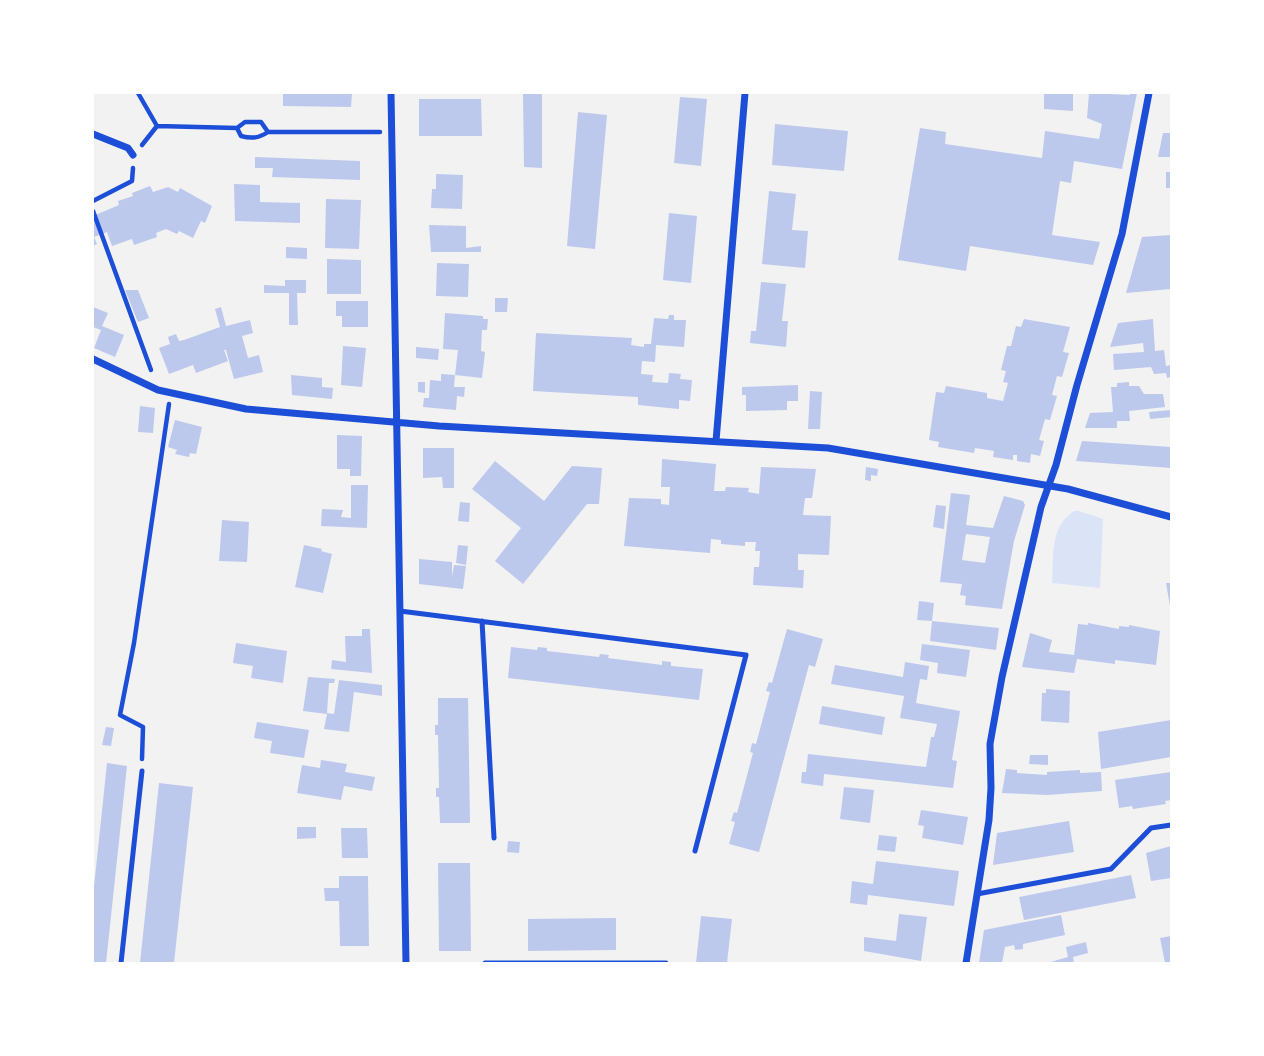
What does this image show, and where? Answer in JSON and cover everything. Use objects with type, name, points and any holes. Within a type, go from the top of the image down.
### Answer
[{"type":"street","points":[[391,93],[406,963]]},
{"type":"street","points":[[716,442],[745,93]]},
{"type":"street","points":[[966,963],[989,820],[990,744],[1021,589],[1048,485],[1122,234],[1149,93]]},
{"type":"street","points":[[93,134],[128,148],[133,155]]},
{"type":"street","points":[[93,359],[159,390],[246,409],[439,426],[828,448],[1048,485],[1171,517]]},
{"type":"lane","points":[[400,611],[746,654],[695,851]]},
{"type":"lane","points":[[482,621],[494,838]]},
{"type":"lane","points":[[121,963],[142,771]]},
{"type":"lane","points":[[977,894],[1111,869],[1151,828],[1171,825]]},
{"type":"lane","points":[[485,963],[666,963]]},
{"type":"path","points":[[138,93],[157,126],[237,128],[244,122],[261,122],[268,132]]},
{"type":"path","points":[[237,128],[241,136],[249,138],[256,138],[268,132],[392,132]]},
{"type":"path","points":[[93,211],[159,390]]},
{"type":"path","points":[[142,771],[144,727],[120,715],[134,643],[171,393]]},
{"type":"shaded area","points":[[1074,511],[1103,519],[1100,588],[1052,583],[1057,534],[1060,525]]},
{"type":"building","points":[[283,93],[352,93],[351,107],[283,106]]},
{"type":"building","points":[[523,93],[542,93],[542,168],[524,167]]},
{"type":"building","points":[[1044,93],[1073,94],[1073,111],[1044,109]]},
{"type":"building","points":[[1089,93],[1137,93],[1122,169],[1074,161],[1071,183],[1060,181],[1052,235],[1100,242],[1093,265],[970,246],[966,271],[898,260],[920,128],[946,132],[945,144],[1042,158],[1045,131],[1099,139],[1102,124],[1087,118]]},
{"type":"building","points":[[680,97],[707,99],[701,166],[674,163]]},
{"type":"building","points":[[419,99],[481,99],[482,136],[419,136]]},
{"type":"building","points":[[578,112],[607,115],[595,249],[567,246]]},
{"type":"building","points":[[775,124],[848,131],[844,171],[772,165]]},
{"type":"building","points":[[1163,133],[1171,133],[1171,157],[1158,157]]},
{"type":"building","points":[[255,157],[360,161],[360,180],[272,177],[273,168],[255,168]]},
{"type":"building","points":[[1166,172],[1171,172],[1171,188],[1166,188]]},
{"type":"building","points":[[436,174],[463,175],[462,209],[431,208],[432,189],[436,189]]},
{"type":"building","points":[[234,184],[260,185],[260,202],[300,203],[300,223],[235,221]]},
{"type":"building","points":[[150,186],[153,192],[168,187],[178,192],[180,188],[212,206],[205,223],[201,221],[193,238],[179,231],[177,234],[166,229],[156,233],[157,237],[134,245],[132,239],[112,246],[107,232],[94,237],[97,244],[93,246],[93,216],[119,205],[118,201]]},
{"type":"building","points":[[769,191],[796,194],[792,230],[808,231],[805,268],[762,264]]},
{"type":"building","points":[[326,199],[361,200],[359,249],[325,248]]},
{"type":"building","points":[[669,213],[697,216],[691,283],[663,280]]},
{"type":"building","points":[[429,225],[466,226],[466,248],[481,246],[481,252],[431,252]]},
{"type":"building","points":[[1171,235],[1171,289],[1126,293],[1142,237]]},
{"type":"building","points":[[286,247],[307,248],[307,259],[286,258]]},
{"type":"building","points":[[327,259],[361,260],[361,294],[327,294]]},
{"type":"building","points":[[437,263],[469,264],[468,297],[436,296]]},
{"type":"building","points":[[285,280],[306,280],[306,293],[297,293],[298,325],[289,325],[289,293],[264,293],[264,285],[285,286]]},
{"type":"building","points":[[761,282],[786,284],[782,321],[788,321],[786,347],[750,343],[751,331],[756,331]]},
{"type":"building","points":[[125,290],[138,290],[149,318],[138,322]]},
{"type":"building","points":[[495,298],[508,298],[507,312],[495,312]]},
{"type":"building","points":[[336,301],[368,301],[368,327],[342,327],[342,316],[336,316]]},
{"type":"building","points":[[93,307],[108,313],[102,326],[124,335],[115,357],[94,348],[101,330],[93,327]]},
{"type":"building","points":[[221,307],[226,326],[250,320],[253,333],[242,336],[248,358],[259,355],[263,372],[234,379],[226,350],[224,350],[228,361],[196,373],[193,365],[169,374],[159,348],[170,344],[168,337],[176,334],[179,341],[220,327],[215,309]]},
{"type":"building","points":[[445,313],[483,316],[483,319],[488,319],[487,330],[482,330],[481,351],[485,352],[482,378],[455,375],[458,350],[443,349]]},
{"type":"building","points":[[669,315],[674,315],[674,320],[686,320],[684,347],[656,345],[655,362],[642,361],[641,374],[653,375],[652,382],[668,383],[669,373],[681,374],[680,379],[692,380],[690,401],[679,400],[679,409],[638,405],[638,397],[533,391],[536,333],[632,338],[631,345],[644,347],[644,344],[651,344],[654,318],[668,319]]},
{"type":"building","points":[[1024,319],[1070,327],[1063,352],[1069,353],[1062,377],[1057,376],[1052,395],[1057,396],[1050,420],[1045,419],[1039,440],[1044,441],[1040,456],[1031,454],[1030,463],[1017,461],[1017,455],[1013,455],[1013,460],[993,457],[994,451],[975,448],[974,453],[938,447],[939,442],[929,440],[936,392],[944,393],[946,386],[987,393],[987,398],[1003,401],[1008,383],[1003,382],[1006,371],[1001,370],[1007,346],[1011,346],[1016,326],[1021,327]]},
{"type":"building","points":[[1153,319],[1155,351],[1164,350],[1166,366],[1171,365],[1171,377],[1167,378],[1166,373],[1154,374],[1151,367],[1114,370],[1113,354],[1144,352],[1143,343],[1110,347],[1118,323]]},
{"type":"building","points":[[343,346],[366,348],[362,387],[341,385]]},
{"type":"building","points":[[416,347],[439,349],[438,360],[416,358]]},
{"type":"building","points":[[441,374],[455,375],[454,387],[465,387],[464,397],[457,396],[456,410],[423,407],[424,398],[429,398],[430,380],[441,381]]},
{"type":"building","points":[[291,375],[322,378],[322,387],[333,388],[332,399],[292,395]]},
{"type":"building","points":[[418,382],[425,382],[425,393],[418,392]]},
{"type":"building","points":[[1129,382],[1129,386],[1139,386],[1144,394],[1163,394],[1165,407],[1129,411],[1130,421],[1117,421],[1117,428],[1085,428],[1090,413],[1113,412],[1111,387],[1117,387],[1117,383]]},
{"type":"building","points":[[798,385],[798,401],[787,401],[787,410],[746,411],[746,395],[742,395],[742,387]]},
{"type":"building","points":[[810,391],[822,392],[820,429],[808,429]]},
{"type":"building","points":[[140,406],[155,408],[153,433],[138,432]]},
{"type":"building","points":[[1171,410],[1171,417],[1150,419],[1149,412]]},
{"type":"building","points":[[175,420],[202,427],[196,454],[190,453],[189,457],[175,454],[177,450],[168,447]]},
{"type":"building","points":[[337,435],[362,436],[361,476],[350,476],[350,469],[337,469]]},
{"type":"building","points":[[1082,441],[1171,447],[1171,468],[1076,461]]},
{"type":"building","points":[[423,448],[454,448],[454,488],[443,488],[442,477],[423,478]]},
{"type":"building","points":[[662,459],[716,464],[714,491],[725,491],[726,487],[749,488],[748,492],[759,494],[761,467],[816,469],[812,498],[805,498],[803,515],[831,516],[829,555],[798,554],[798,570],[804,570],[803,588],[753,585],[754,567],[759,567],[760,551],[755,551],[756,542],[745,542],[745,546],[721,544],[721,540],[711,539],[710,553],[624,546],[629,498],[661,499],[661,504],[669,505],[670,487],[661,487]]},
{"type":"building","points":[[495,461],[544,501],[572,466],[602,468],[599,504],[587,504],[523,584],[495,561],[521,528],[472,489]]},
{"type":"building","points":[[866,467],[878,469],[877,476],[871,475],[871,481],[865,480]]},
{"type":"building","points":[[351,485],[368,485],[367,528],[321,526],[322,509],[343,510],[341,517],[351,518]]},
{"type":"building","points":[[951,493],[970,495],[966,525],[993,528],[1004,496],[1023,501],[1025,505],[1014,541],[1002,609],[965,605],[966,596],[960,595],[962,584],[940,582]],"holes":[[[966,534],[990,537],[985,563],[962,560]]]},
{"type":"building","points":[[460,502],[470,503],[469,522],[458,521]]},
{"type":"building","points":[[936,505],[946,506],[944,529],[933,527]]},
{"type":"building","points":[[222,520],[249,522],[247,562],[219,561]]},
{"type":"building","points":[[304,545],[332,554],[323,593],[295,587]]},
{"type":"building","points":[[458,545],[468,546],[466,565],[456,563]]},
{"type":"building","points":[[419,559],[452,562],[452,577],[454,565],[466,566],[463,589],[419,584]]},
{"type":"building","points":[[1166,583],[1171,583],[1171,606],[1170,606]]},
{"type":"building","points":[[919,601],[934,603],[932,621],[917,620]]},
{"type":"building","points":[[932,621],[999,628],[996,650],[930,641]]},
{"type":"building","points":[[1088,623],[1119,629],[1119,626],[1129,625],[1160,631],[1156,665],[1115,660],[1115,664],[1077,659],[1074,673],[1022,667],[1030,633],[1052,640],[1049,652],[1074,655],[1078,624]]},
{"type":"building","points":[[362,629],[370,629],[372,673],[331,669],[332,660],[346,662],[345,636],[362,636]]},
{"type":"building","points":[[787,629],[823,639],[815,667],[809,665],[759,852],[729,844],[735,822],[731,821],[734,812],[737,813],[753,753],[750,752],[752,743],[756,744],[770,692],[766,691],[769,682],[772,683]]},
{"type":"building","points":[[236,643],[287,651],[283,683],[251,678],[253,666],[233,663]]},
{"type":"building","points":[[922,644],[970,650],[966,677],[937,673],[938,663],[920,660]]},
{"type":"building","points":[[511,647],[537,650],[538,647],[547,648],[547,651],[599,657],[600,654],[609,655],[608,658],[662,665],[662,661],[671,662],[671,666],[703,669],[699,700],[508,678]]},
{"type":"building","points":[[905,662],[929,666],[927,680],[920,679],[916,703],[960,711],[952,760],[957,761],[953,788],[824,774],[823,786],[801,783],[802,772],[806,772],[808,754],[926,767],[931,737],[934,737],[937,724],[900,718],[904,696],[831,684],[835,665],[903,677]]},
{"type":"building","points":[[308,677],[335,679],[334,683],[329,683],[327,713],[334,714],[339,680],[382,685],[382,696],[354,692],[349,732],[324,729],[327,714],[303,711]]},
{"type":"building","points":[[1046,689],[1070,691],[1069,723],[1041,721],[1042,693],[1046,693]]},
{"type":"building","points":[[438,698],[468,698],[470,823],[440,823],[439,797],[436,797],[436,788],[439,788],[438,735],[435,735],[435,725],[438,725]]},
{"type":"building","points":[[822,706],[885,717],[882,735],[819,724]]},
{"type":"building","points":[[1171,720],[1171,757],[1101,769],[1098,732]]},
{"type":"building","points":[[257,722],[309,730],[304,758],[270,753],[272,741],[254,738]]},
{"type":"building","points":[[106,727],[114,728],[111,746],[102,745]]},
{"type":"building","points":[[1030,755],[1048,755],[1048,765],[1029,764]]},
{"type":"building","points":[[321,760],[347,764],[345,772],[375,777],[372,791],[344,786],[341,800],[297,793],[302,765],[320,768]]},
{"type":"building","points":[[107,763],[127,766],[106,963],[93,963],[93,896]]},
{"type":"building","points":[[1006,769],[1017,770],[1017,773],[1047,775],[1047,772],[1080,770],[1080,773],[1101,772],[1102,791],[1047,795],[1002,793]]},
{"type":"building","points":[[1171,772],[1171,800],[1165,801],[1166,804],[1133,809],[1132,806],[1119,808],[1115,780]]},
{"type":"building","points":[[159,783],[193,787],[174,963],[140,963]]},
{"type":"building","points":[[844,787],[874,790],[870,823],[840,819]]},
{"type":"building","points":[[921,810],[968,817],[963,845],[922,838],[924,826],[918,825]]},
{"type":"building","points":[[1069,821],[1074,852],[993,865],[997,833]]},
{"type":"building","points":[[297,827],[316,827],[316,838],[297,839]]},
{"type":"building","points":[[341,828],[367,828],[368,858],[342,858]]},
{"type":"building","points":[[879,835],[897,837],[895,852],[877,850]]},
{"type":"building","points":[[508,841],[520,842],[519,853],[507,852]]},
{"type":"building","points":[[1171,846],[1171,878],[1151,881],[1146,853]]},
{"type":"building","points":[[876,861],[959,871],[954,906],[868,895],[867,905],[850,903],[852,881],[873,884]]},
{"type":"building","points":[[438,863],[470,863],[471,951],[439,951]]},
{"type":"building","points":[[1131,875],[1136,898],[1024,920],[1019,897]]},
{"type":"building","points":[[339,876],[368,876],[369,946],[340,946],[339,901],[325,901],[324,888],[339,888]]},
{"type":"building","points":[[899,914],[927,917],[921,961],[864,951],[864,937],[896,941]]},
{"type":"building","points":[[1061,915],[1065,935],[1023,944],[1023,949],[1015,950],[1014,945],[1005,947],[1002,963],[979,963],[984,930]]},
{"type":"building","points":[[701,916],[732,919],[727,963],[696,963]]},
{"type":"building","points":[[616,918],[616,950],[528,951],[528,919]]},
{"type":"building","points":[[1171,936],[1171,963],[1165,963],[1160,938]]},
{"type":"building","points":[[1086,942],[1088,953],[1073,957],[1074,963],[1047,963],[1068,957],[1066,947]]}]
